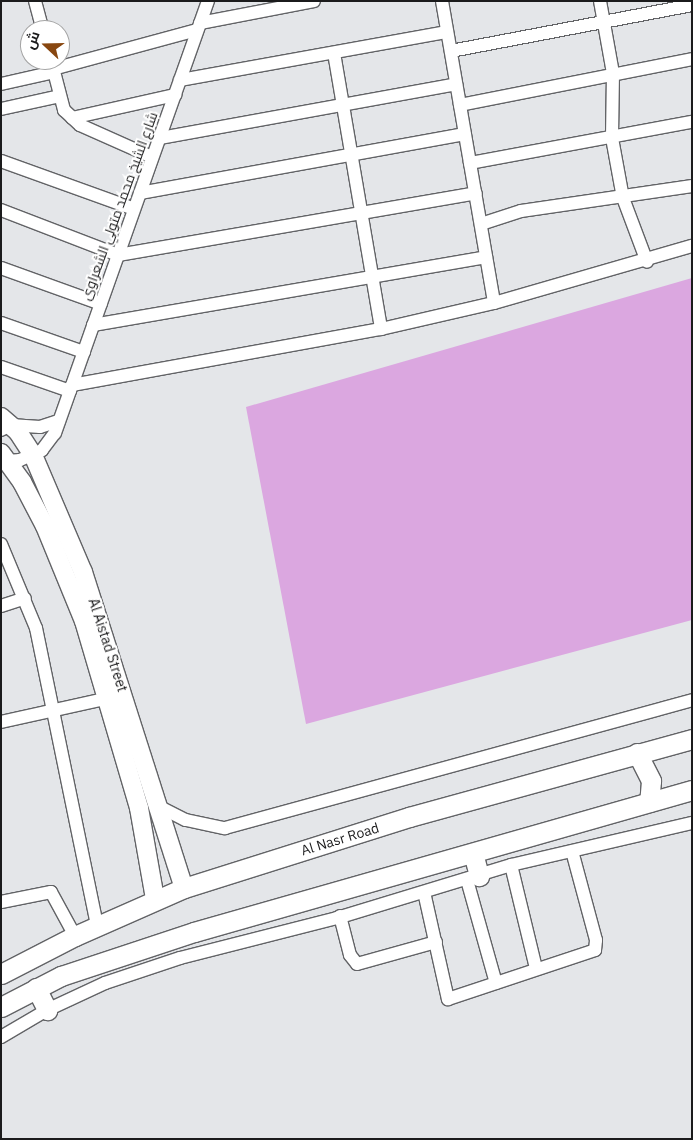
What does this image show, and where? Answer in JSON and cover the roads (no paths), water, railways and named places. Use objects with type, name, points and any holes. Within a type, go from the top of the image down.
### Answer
[{"type":"main road","name":"Al Aistad Street","points":[[4,424],[33,455],[94,600],[184,888]]},
{"type":"main road","name":"Al Aistad Street","points":[[3,456],[55,548],[109,698],[139,808],[154,899]]},
{"type":"main road","name":"Al Nasr Road","points":[[1,974],[74,936],[154,899],[184,888],[409,817],[692,739]]},
{"type":"main road","points":[[637,753],[651,781],[649,802]]},
{"type":"main road","points":[[1,1007],[36,988],[93,964],[194,932],[692,790]]},
{"type":"main road","points":[[473,853],[473,878]]},
{"type":"main road","points":[[36,988],[47,1010]]},
{"type":"street","points":[[34,1],[39,20]]},
{"type":"street","name":"شارع الشيخ محمد متولي الشعراوى","points":[[33,455],[49,444],[59,421],[208,1]]},
{"type":"street","points":[[70,62],[199,26],[314,1]]},
{"type":"street","points":[[442,1],[494,303]]},
{"type":"street","points":[[600,1],[613,73],[612,138],[623,198],[647,262]]},
{"type":"street","points":[[451,51],[692,5]]},
{"type":"street","points":[[180,80],[447,32]]},
{"type":"street","points":[[334,53],[382,330]]},
{"type":"street","points":[[460,105],[613,73],[692,59]]},
{"type":"street","points":[[1,84],[44,70]]},
{"type":"street","points":[[54,70],[64,110],[72,118],[152,157]]},
{"type":"street","points":[[160,138],[456,84]]},
{"type":"street","points":[[72,118],[175,95]]},
{"type":"street","points":[[1,109],[60,96]]},
{"type":"street","points":[[470,163],[692,122]]},
{"type":"street","points":[[140,193],[465,134]]},
{"type":"street","points":[[1,161],[134,209]]},
{"type":"street","points":[[481,224],[520,211],[623,198],[692,186]]},
{"type":"street","points":[[1,210],[118,255],[476,193]]},
{"type":"street","points":[[1,367],[71,388],[382,330],[494,303],[647,262],[692,246]]},
{"type":"street","points":[[93,324],[486,257]]},
{"type":"street","points":[[1,268],[101,304]]},
{"type":"street","points":[[1,323],[84,352]]},
{"type":"street","points":[[4,424],[40,427],[59,421]]},
{"type":"street","points":[[3,456],[33,455]]},
{"type":"street","points":[[1,544],[5,560],[25,598],[36,628],[51,710],[97,926]]},
{"type":"street","points":[[1,606],[25,598]]},
{"type":"street","points":[[1,722],[109,698]]},
{"type":"street","points":[[158,806],[186,820],[225,828],[692,700]]},
{"type":"street","points":[[1,1037],[47,1010],[105,983],[180,958],[340,916],[473,878],[511,865],[692,823]]},
{"type":"street","points":[[424,892],[448,999],[536,968],[591,952],[596,946],[572,851]]},
{"type":"street","points":[[511,865],[536,968]]},
{"type":"street","points":[[473,878],[496,983]]},
{"type":"street","points":[[1,902],[51,892],[74,936]]},
{"type":"street","points":[[340,916],[350,955],[357,964],[436,942]]}]
